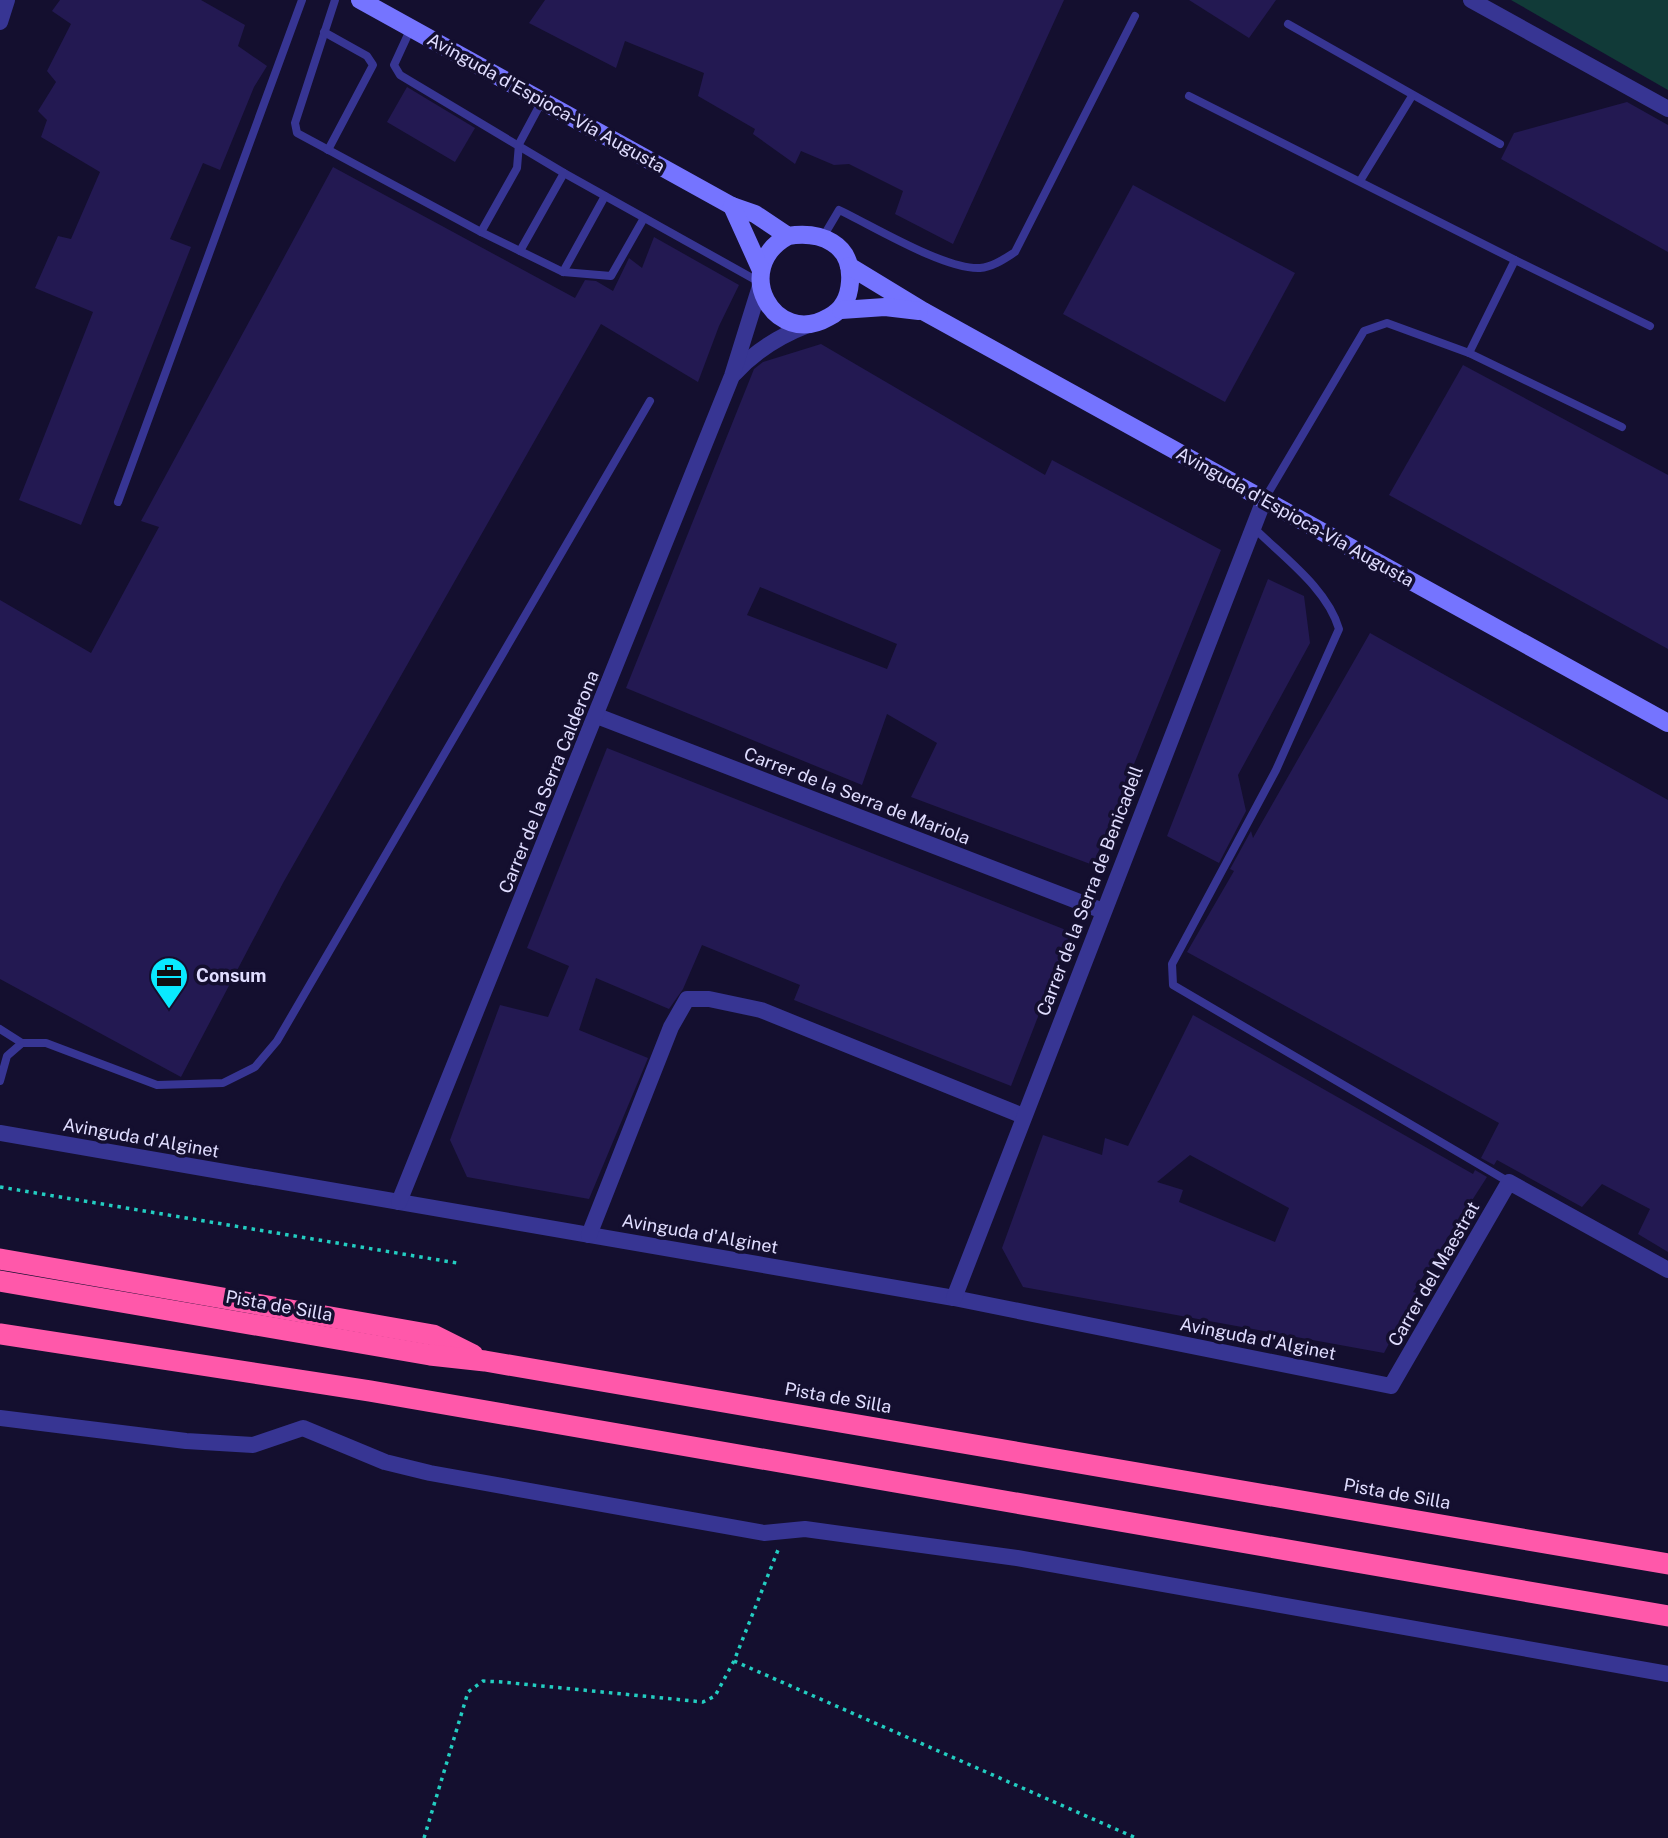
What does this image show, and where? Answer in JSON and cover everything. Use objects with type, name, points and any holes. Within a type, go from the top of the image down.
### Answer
[{"type":"highway","points":[[0,1259],[433,1335],[485,1360]]},
{"type":"highway","name":"Pista de Silla","points":[[0,1281],[430,1355],[485,1360],[1668,1564]]},
{"type":"highway","points":[[0,1334],[370,1391],[1668,1616]]},
{"type":"street","points":[[0,22],[7,0]]},
{"type":"street","name":"Avinguda d'Espioca-Vía Augusta","points":[[360,0],[732,206],[755,214],[788,236]]},
{"type":"street","points":[[1471,0],[1668,109]]},
{"type":"street","points":[[732,206],[761,275],[770,308],[794,323],[808,325],[822,322],[841,310],[886,307],[923,312]]},
{"type":"street","points":[[761,275],[767,253],[788,236],[808,233],[823,237],[837,245],[849,266],[850,289],[841,310]]},
{"type":"street","name":"Avinguda d'Espioca-Vía Augusta","points":[[849,266],[923,312],[1668,723]]},
{"type":"street","name":"Carrer de la Serra Calderona","points":[[399,1202],[732,376],[761,275]]},
{"type":"street","name":"Carrer de la Serra Calderona","points":[[732,376],[751,355],[788,332],[808,325]]},
{"type":"street","name":"Carrer de la Serra de Benicadell","points":[[954,1298],[1264,500]]},
{"type":"street","name":"Carrer de la Serra de Mariola","points":[[597,716],[1103,911]]},
{"type":"street","points":[[589,1235],[671,1027],[687,999],[709,999],[761,1010],[1023,1116]]},
{"type":"street","name":"Avinguda d'Alginet","points":[[0,1133],[954,1298],[1391,1386]]},
{"type":"street","points":[[1509,1182],[1668,1270]]},
{"type":"street","name":"Carrer del Maestrat","points":[[1391,1386],[1509,1182]]},
{"type":"street","points":[[0,1418],[186,1441],[253,1445],[303,1428],[385,1462],[430,1474],[764,1533],[805,1529],[1017,1558],[1668,1674]]},
{"type":"lane","points":[[118,502],[302,0]]},
{"type":"lane","points":[[335,0],[295,123],[297,133],[481,232],[563,272],[611,276],[643,218]]},
{"type":"lane","points":[[823,237],[839,210],[947,262],[980,268],[999,263],[1015,252],[1135,16]]},
{"type":"lane","points":[[1287,24],[1500,144]]},
{"type":"lane","points":[[411,29],[394,65],[400,75],[643,218],[761,275]]},
{"type":"lane","points":[[324,32],[367,56],[373,65],[328,150]]},
{"type":"lane","points":[[1189,96],[1650,326]]},
{"type":"lane","points":[[1360,181],[1412,96]]},
{"type":"lane","points":[[481,232],[517,168],[519,144],[542,101]]},
{"type":"lane","points":[[520,251],[564,173]]},
{"type":"lane","points":[[563,272],[605,196]]},
{"type":"lane","points":[[1469,354],[1516,260]]},
{"type":"lane","points":[[1264,500],[1364,331],[1387,323],[1469,354],[1622,427]]},
{"type":"lane","points":[[0,1029],[22,1043],[46,1044],[157,1085],[223,1083],[255,1068],[277,1041],[650,401]]},
{"type":"lane","points":[[1253,527],[1320,594],[1333,610],[1339,629],[1276,769],[1172,964],[1173,985],[1509,1182]]},
{"type":"lane","points":[[0,1081],[7,1056],[22,1043]]},
{"type":"path","points":[[0,1187],[457,1263]]},
{"type":"path","points":[[424,1838],[468,1692],[483,1681],[703,1702],[715,1696],[734,1661],[785,1532]]},
{"type":"path","points":[[734,1661],[1136,1838]]},
{"type":"green space","points":[[1511,0],[1668,0],[1668,90]]},
{"type":"building","points":[[60,0],[201,0],[245,25],[238,46],[267,66],[254,87],[220,170],[203,163],[170,239],[191,247],[81,525],[19,500],[93,312],[35,288],[58,236],[71,239],[100,172],[41,137],[47,120],[38,111],[56,82],[47,71],[71,24],[52,11]]},
{"type":"building","points":[[545,0],[1064,0],[953,244],[895,214],[903,191],[849,164],[834,165],[801,151],[795,164],[753,134],[755,129],[698,96],[704,73],[625,41],[616,68],[529,23]]},
{"type":"building","points":[[1189,0],[1276,0],[1249,38]]},
{"type":"building","points":[[407,87],[475,128],[455,162],[387,122]]},
{"type":"building","points":[[1627,102],[1668,125],[1668,252],[1501,159],[1514,133]]},
{"type":"building","points":[[333,167],[575,298],[585,280],[596,281],[613,291],[629,258],[642,268],[654,237],[739,285],[719,326],[698,382],[601,324],[283,883],[181,1077],[0,979],[0,600],[91,653],[159,527],[141,521]]},
{"type":"building","points":[[1133,185],[1295,273],[1225,402],[1063,314]]},
{"type":"building","points":[[821,344],[1045,475],[1052,460],[1221,550],[1093,865],[911,797],[937,743],[887,714],[862,785],[626,688],[754,369],[763,362]],"holes":[[[760,587],[897,644],[887,669],[747,615]]]},
{"type":"building","points":[[1463,365],[1668,475],[1668,649],[1389,495]]},
{"type":"building","points":[[1268,579],[1304,596],[1310,643],[1238,775],[1246,811],[1219,863],[1167,836]]},
{"type":"building","points":[[1370,633],[1668,800],[1668,1252],[1638,1234],[1650,1209],[1602,1184],[1582,1207],[1497,1160],[1494,1165],[1481,1158],[1499,1123],[1187,952],[1234,871],[1230,869],[1251,831],[1253,838]]},
{"type":"building","points":[[607,748],[1071,932],[1011,1086],[794,1000],[800,985],[702,945],[683,989],[669,1009],[596,978],[579,1030],[648,1058],[589,1199],[467,1177],[450,1140],[500,1005],[548,1017],[569,966],[527,948]]},
{"type":"building","points":[[1193,1015],[1473,1174],[1475,1170],[1487,1177],[1413,1292],[1416,1293],[1384,1353],[1023,1287],[1002,1248],[1043,1135],[1102,1155],[1105,1138],[1128,1146]],"holes":[[[1190,1155],[1289,1208],[1275,1242],[1179,1202],[1183,1190],[1157,1182]]]},
{"type":"place","name":"Consum","points":[[169,1010]]}]
